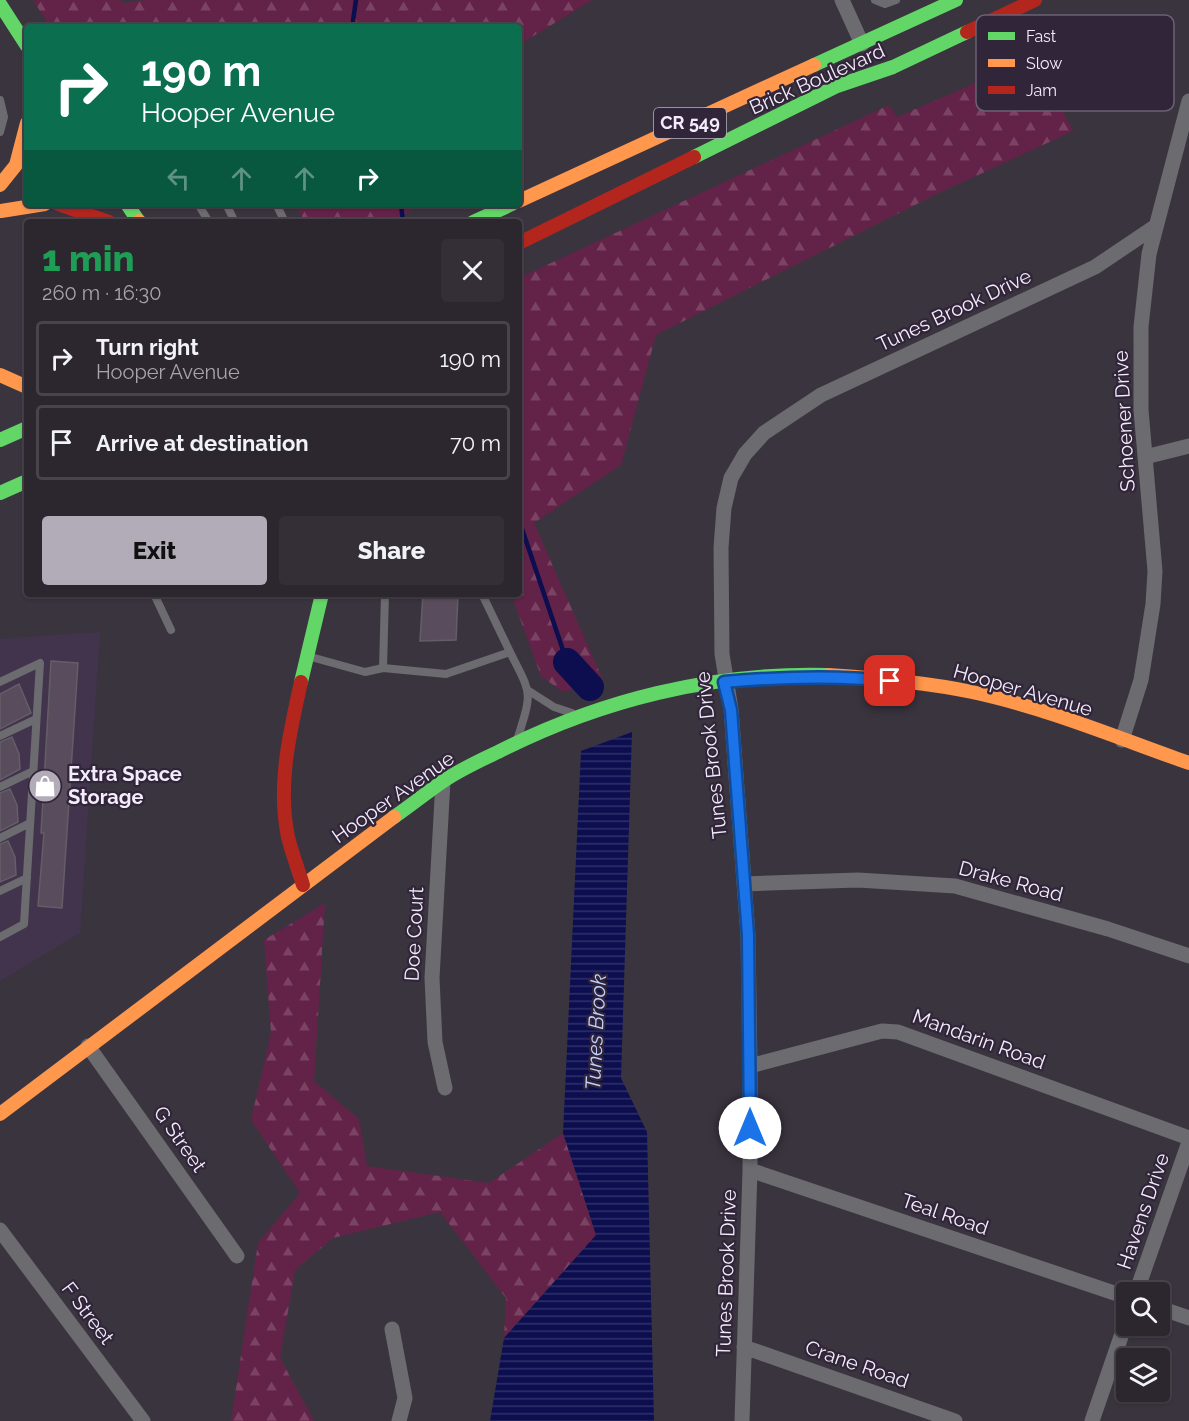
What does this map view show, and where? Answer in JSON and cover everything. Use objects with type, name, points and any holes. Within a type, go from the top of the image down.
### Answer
[{"type":"main road","name":"Brick Boulevard","points":[[522,200],[956,0]]},
{"type":"main road","name":"Brick Boulevard","points":[[1003,15],[1035,0]]},
{"type":"main road","points":[[0,4],[24,41]]},
{"type":"main road","name":"Brick Boulevard","points":[[522,242],[837,86],[893,67],[976,28]]},
{"type":"main road","points":[[837,86],[849,71],[862,44]]},
{"type":"main road","points":[[0,184],[7,179],[20,157],[24,138]]},
{"type":"main road","points":[[1,211],[24,194]]},
{"type":"main road","points":[[1,211],[26,207]]},
{"type":"main road","points":[[66,207],[100,219]]},
{"type":"main road","points":[[480,219],[506,207]]},
{"type":"main road","points":[[0,375],[24,386]]},
{"type":"main road","points":[[0,440],[24,429]]},
{"type":"main road","points":[[0,494],[24,482]]},
{"type":"main road","points":[[303,885],[288,835],[285,790],[288,742],[321,597]]},
{"type":"main road","name":"Hooper Avenue","points":[[0,1114],[443,781],[517,741],[579,715],[668,691],[724,682],[778,677],[846,676],[912,682],[973,692],[1189,763]]},
{"type":"street","points":[[842,0],[862,44]]},
{"type":"street","name":"Schoener Drive","points":[[1122,740],[1141,680],[1153,604],[1155,570],[1141,410],[1142,327],[1149,254],[1189,101]]},
{"type":"street","name":"Tunes Brook Drive","points":[[742,1421],[750,1170],[750,1066],[748,935],[731,710],[724,682],[721,548],[724,508],[732,478],[745,454],[764,433],[821,394],[1095,267],[1156,226]]},
{"type":"street","points":[[1145,458],[1189,446]]},
{"type":"street","name":"Doe Court","points":[[443,781],[432,978],[435,1042],[444,1088]]},
{"type":"street","name":"Drake Road","points":[[744,884],[858,880],[955,886],[1108,929],[1189,956]]},
{"type":"street","name":"Mandarin Road","points":[[750,1066],[882,1031],[898,1032],[1189,1140]]},
{"type":"street","name":"G Street","points":[[88,1046],[237,1256]]},
{"type":"street","name":"Havens Drive","points":[[1140,1282],[1189,1140]]},
{"type":"street","name":"Teal Road","points":[[750,1170],[1116,1294]]},
{"type":"street","name":"F Street","points":[[0,1230],[143,1421]]},
{"type":"street","points":[[1170,1311],[1189,1318]]},
{"type":"street","points":[[392,1329],[405,1398],[399,1421]]},
{"type":"street","points":[[1092,1421],[1121,1336]]},
{"type":"street","name":"Crane Road","points":[[744,1347],[955,1421]]},
{"type":"lane","points":[[875,0],[885,4],[896,0]]},
{"type":"lane","points":[[0,100],[4,117],[0,132]]},
{"type":"lane","points":[[155,597],[171,630]]},
{"type":"lane","points":[[383,668],[386,597]]},
{"type":"lane","points":[[484,597],[529,691],[528,707],[517,741]]},
{"type":"lane","points":[[307,656],[365,672],[383,668],[446,674],[510,652]]},
{"type":"lane","points":[[0,682],[40,663],[24,924],[0,937]]},
{"type":"lane","points":[[529,691],[554,707],[579,715]]},
{"type":"lane","points":[[0,736],[36,719]]},
{"type":"lane","points":[[0,787],[33,771]]},
{"type":"lane","points":[[0,838],[30,824]]},
{"type":"lane","points":[[0,891],[27,878]]},
{"type":"shaded area","name":"Extra Space Storage","points":[[100,632],[80,933],[0,981],[0,639]]},
{"type":"green space","points":[[33,0],[120,0],[124,3],[144,0],[592,0],[522,43],[522,24],[48,24]]},
{"type":"green space","points":[[976,83],[976,111],[1063,111],[1073,131],[933,196],[656,335],[621,465],[534,523],[603,680],[563,692],[541,676],[512,597],[522,597],[522,277],[889,105],[897,117]]},
{"type":"green space","points":[[297,207],[419,207],[393,219],[303,219]]},
{"type":"green space","points":[[325,903],[314,1081],[359,1119],[367,1166],[489,1183],[563,1133],[596,1235],[504,1338],[506,1298],[440,1212],[333,1238],[295,1270],[280,1358],[314,1421],[231,1421],[258,1243],[300,1193],[251,1120],[271,1033],[264,940]]},
{"type":"water","points":[[632,732],[621,1078],[647,1132],[654,1421],[490,1421],[504,1338],[596,1235],[563,1133],[581,751]]},
{"type":"building","points":[[423,597],[458,597],[456,640],[420,641]]},
{"type":"building","points":[[51,661],[78,663],[62,908],[38,906],[44,833],[41,833]]},
{"type":"building","points":[[19,684],[31,713],[0,729],[0,694]]},
{"type":"building","points":[[12,737],[19,754],[20,769],[0,780],[0,742]]},
{"type":"building","points":[[10,789],[17,805],[18,822],[0,831],[0,793]]},
{"type":"building","points":[[8,841],[15,857],[16,875],[0,882],[0,844]]},
{"type":"waterway","name":"Tunes Brook","points":[[354,24],[356,0]]},
{"type":"waterway","name":"Tunes Brook","points":[[401,207],[403,219]]},
{"type":"waterway","name":"Tunes Brook","points":[[522,529],[567,662]]},
{"type":"waterway","name":"Tunes Brook","points":[[567,662],[590,687]]},
{"type":"traffic: fast","points":[[814,65],[956,0]]},
{"type":"traffic: fast","points":[[0,4],[24,41]]},
{"type":"traffic: fast","points":[[694,157],[837,86],[893,67],[967,32]]},
{"type":"traffic: fast","points":[[129,207],[137,219]]},
{"type":"traffic: fast","points":[[480,219],[506,207]]},
{"type":"traffic: fast","points":[[0,440],[24,429]]},
{"type":"traffic: fast","points":[[0,493],[24,482]]},
{"type":"traffic: fast","points":[[301,682],[321,597]]},
{"type":"traffic: fast","points":[[394,817],[442,782],[469,766],[537,734],[617,704],[700,684],[742,678],[828,675]]},
{"type":"traffic: slow","points":[[522,200],[814,65]]},
{"type":"traffic: slow","points":[[0,185],[16,165],[24,134]]},
{"type":"traffic: slow","points":[[1,211],[26,207]]},
{"type":"traffic: slow","points":[[0,375],[24,386]]},
{"type":"traffic: slow","points":[[828,675],[918,683],[1000,699],[1082,724],[1189,763]]},
{"type":"traffic: slow","points":[[0,1114],[394,817]]},
{"type":"traffic: jam","points":[[1003,15],[1035,0]]},
{"type":"traffic: jam","points":[[967,32],[976,28]]},
{"type":"traffic: jam","points":[[522,242],[694,157]]},
{"type":"traffic: jam","points":[[66,207],[100,219]]},
{"type":"traffic: jam","points":[[301,682],[286,759],[284,798],[288,837],[303,885]]},
{"type":"place","name":"Extra Space Storage","points":[[45,786]]},
{"type":"route","points":[[750,1128],[748,935],[731,710],[724,682],[778,677],[846,676],[890,681]]}]
